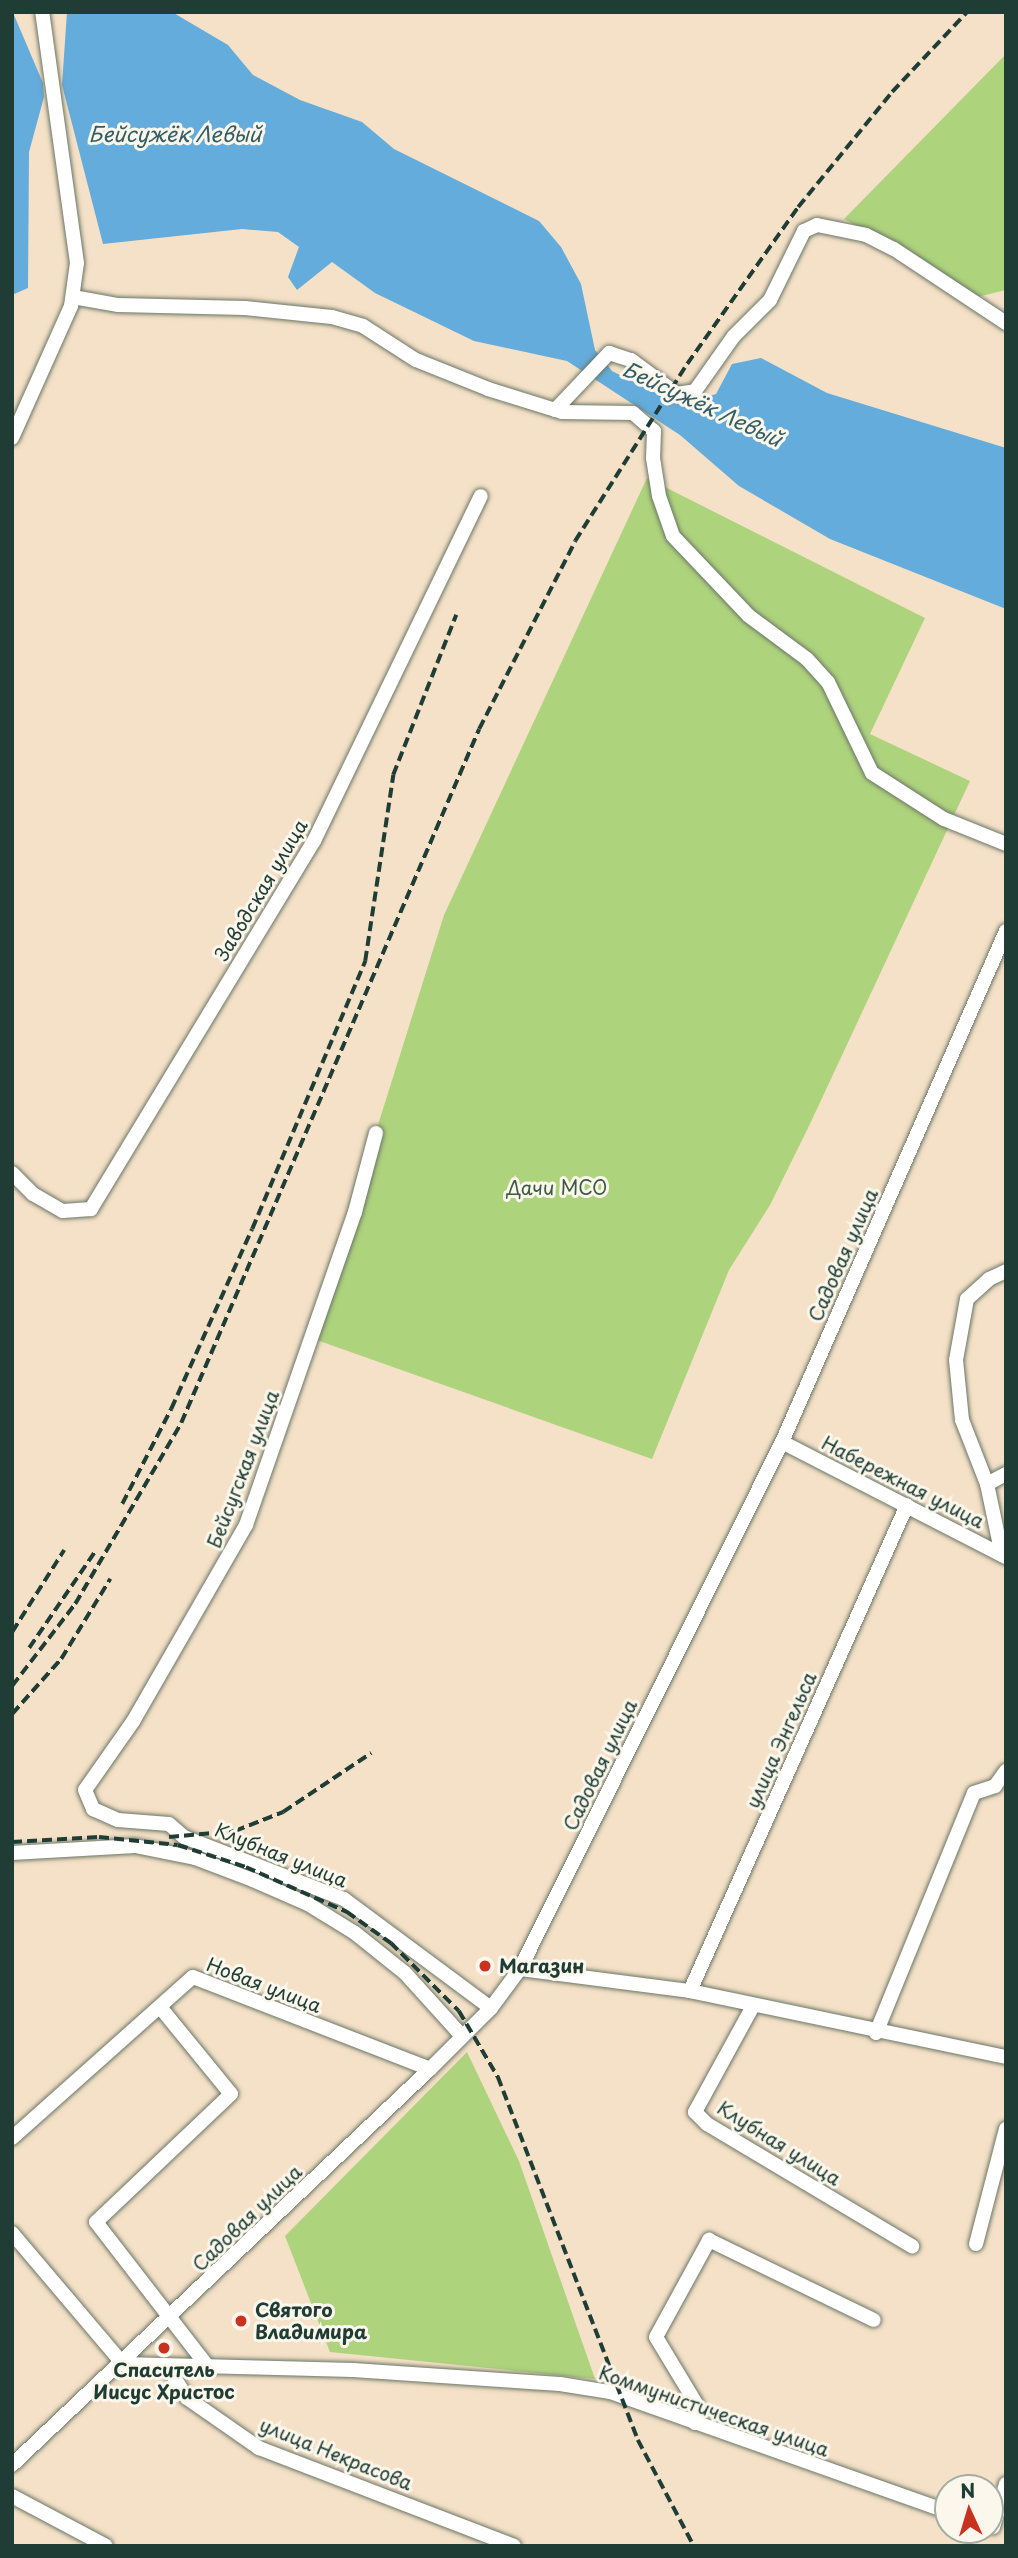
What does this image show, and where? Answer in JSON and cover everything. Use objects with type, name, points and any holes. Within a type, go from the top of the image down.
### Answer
[{"type":"street","points":[[12,438],[73,297],[77,263],[43,12]]},
{"type":"street","points":[[555,410],[609,353],[631,360],[677,394],[695,391],[734,337],[770,300],[804,231],[817,225],[866,235],[894,249],[1006,323]]},
{"type":"street","points":[[73,297],[118,305],[245,308],[332,317],[363,326],[449,375],[555,410],[632,413],[654,431],[653,458],[659,496],[673,536],[749,616],[807,659],[828,682],[872,774],[944,819],[1006,844]]},
{"type":"street","name":"Заводская улица","points":[[12,1173],[33,1194],[64,1211],[91,1209],[314,841],[481,496]]},
{"type":"street","name":"Садовая улица","points":[[12,2465],[123,2364],[430,2069],[491,2008],[520,1969],[782,1442],[1006,931]]},
{"type":"street","name":"Бейсугская улица","points":[[85,1790],[134,1720],[246,1525],[355,1212],[376,1133]]},
{"type":"street","points":[[1003,1549],[987,1484],[962,1420],[956,1360],[967,1299],[989,1279],[1006,1271]]},
{"type":"street","name":"Набережная улица","points":[[782,1442],[907,1505],[1003,1549]]},
{"type":"street","points":[[987,1484],[1006,1474]]},
{"type":"street","name":"улица Энгельса","points":[[690,1991],[907,1505]]},
{"type":"street","points":[[876,2033],[974,1793],[995,1786],[1006,1771]]},
{"type":"street","name":"Клубная улица","points":[[85,1790],[93,1809],[118,1820],[169,1824],[184,1838],[344,1899],[491,2008]]},
{"type":"street","points":[[12,1853],[135,1846],[195,1858],[253,1880],[308,1904],[355,1933],[405,1973],[462,2036]]},
{"type":"street","points":[[520,1969],[690,1991],[876,2033],[1006,2057]]},
{"type":"street","name":"Новая улица","points":[[12,2138],[193,1977],[430,2069]]},
{"type":"street","name":"Клубная улица","points":[[753,2006],[695,2112],[706,2124],[912,2246]]},
{"type":"street","points":[[160,2007],[231,2094],[96,2222],[169,2320],[209,2368]]},
{"type":"street","points":[[976,2244],[1006,2129]]},
{"type":"street","points":[[15,2240],[123,2364]]},
{"type":"street","points":[[695,2423],[697,2405],[656,2337],[709,2240],[874,2320]]},
{"type":"street","name":"Коммунистическая улица","points":[[123,2364],[353,2371],[560,2384],[610,2392],[934,2507]]},
{"type":"street","name":"улица Некрасова","points":[[167,2366],[187,2398],[260,2448],[514,2546]]},
{"type":"street","points":[[12,2496],[106,2546]]},
{"type":"green space","points":[[1006,54],[1006,290],[973,298],[898,248],[844,219]]},
{"type":"green space","name":"Дачи МСО","points":[[647,478],[925,618],[870,734],[970,781],[809,1126],[770,1205],[729,1270],[652,1459],[311,1338],[444,915]]},
{"type":"green space","points":[[467,2052],[519,2161],[595,2379],[330,2352],[285,2236]]},
{"type":"water","name":"Бейсужёк Левый","points":[[67,12],[172,12],[228,45],[253,75],[300,100],[362,122],[394,149],[539,221],[561,247],[581,284],[595,350],[612,371],[680,405],[716,394],[732,364],[761,358],[827,393],[1006,448],[1006,609],[830,539],[739,486],[680,435],[567,361],[474,341],[375,293],[332,262],[297,290],[288,277],[299,247],[278,232],[242,229],[103,244],[62,85]]},
{"type":"water","name":"Бейсужёк Левый","points":[[14,15],[43,83],[44,97],[29,152],[28,288],[12,295]]},
{"type":"railway","points":[[12,1686],[75,1604],[181,1423],[479,729],[575,541],[687,364],[798,207],[892,92],[967,12]]},
{"type":"railway","points":[[122,1504],[171,1409],[252,1229],[365,961],[393,775],[456,615]]},
{"type":"railway","points":[[12,1632],[64,1550]]},
{"type":"railway","points":[[29,1648],[96,1550]]},
{"type":"railway","points":[[12,1714],[61,1659],[110,1579]]},
{"type":"railway","points":[[169,1837],[235,1831],[283,1812],[371,1753]]},
{"type":"railway","points":[[12,1842],[99,1837],[178,1845],[246,1867],[347,1912],[391,1943],[459,2011],[498,2077],[638,2440],[694,2546]]},
{"type":"place","name":"Магазин","points":[[485,1966]]},
{"type":"place","name":"Святого Владимира","points":[[241,2321]]},
{"type":"place","name":"Спаситель Иисус Христос","points":[[164,2348]]}]
